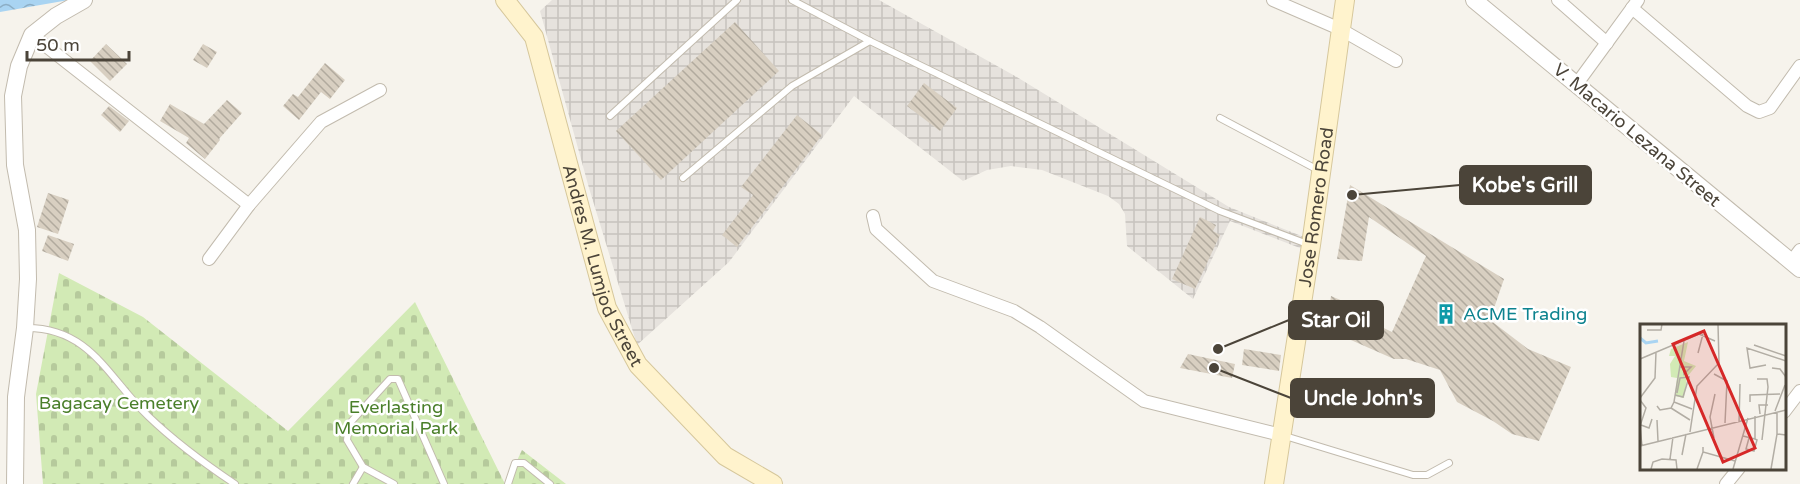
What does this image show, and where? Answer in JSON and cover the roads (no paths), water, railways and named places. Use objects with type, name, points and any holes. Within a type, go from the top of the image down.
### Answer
[{"type":"main road","name":"Andres M. Lumjod Street","points":[[505,0],[534,37],[607,308],[638,365],[725,456],[773,484]]},
{"type":"main road","name":"Jose Romero Road","points":[[1274,484],[1311,245],[1345,0]]},
{"type":"street","points":[[15,484],[16,397],[26,328],[27,230],[15,165],[12,126],[13,96],[19,66],[32,35],[56,16],[84,0]]},
{"type":"street","points":[[1273,0],[1340,29],[1396,61]]},
{"type":"street","name":"V. Macario Lezana Street","points":[[1474,0],[1576,85],[1797,260]]},
{"type":"street","points":[[1558,0],[1607,43]]},
{"type":"street","points":[[1576,85],[1635,4],[1747,106],[1759,112],[1770,108],[1800,66]]},
{"type":"street","points":[[32,35],[249,205]]},
{"type":"street","points":[[209,259],[249,205],[321,122],[380,90]]},
{"type":"street","points":[[873,216],[876,229],[933,281],[1014,311],[1144,400],[1281,435]]},
{"type":"street","points":[[1785,411],[1800,391]]},
{"type":"street","points":[[1726,484],[1738,469]]},
{"type":"lane","points":[[610,116],[737,0]]},
{"type":"lane","points":[[792,0],[870,41],[1220,211],[1311,245]]},
{"type":"lane","points":[[683,178],[792,86],[870,41]]},
{"type":"lane","points":[[1220,118],[1321,171]]},
{"type":"lane","points":[[26,328],[43,328],[69,338],[88,349],[103,363],[148,416],[216,472],[235,484]]},
{"type":"lane","points":[[394,484],[363,467],[347,440],[349,424],[390,379],[398,379],[444,484]]},
{"type":"lane","points":[[1281,435],[1413,475],[1427,476],[1449,463]]},
{"type":"lane","points":[[508,484],[515,462],[524,464],[550,484]]},
{"type":"lane","points":[[353,484],[363,467]]},
{"type":"water","points":[[0,0],[69,0],[0,12]]},
{"type":"place","name":"Kobe's Grill","points":[[1352,195]]},
{"type":"place","name":"ACME Trading","points":[[1446,314]]},
{"type":"place","name":"Star Oil","points":[[1218,349]]},
{"type":"place","name":"Uncle John's","points":[[1214,368]]},
{"type":"park label","name":"Bagacay Cemetery","points":[[119,403]]},
{"type":"park label","name":"Everlasting Memorial Park","points":[[396,417]]}]
